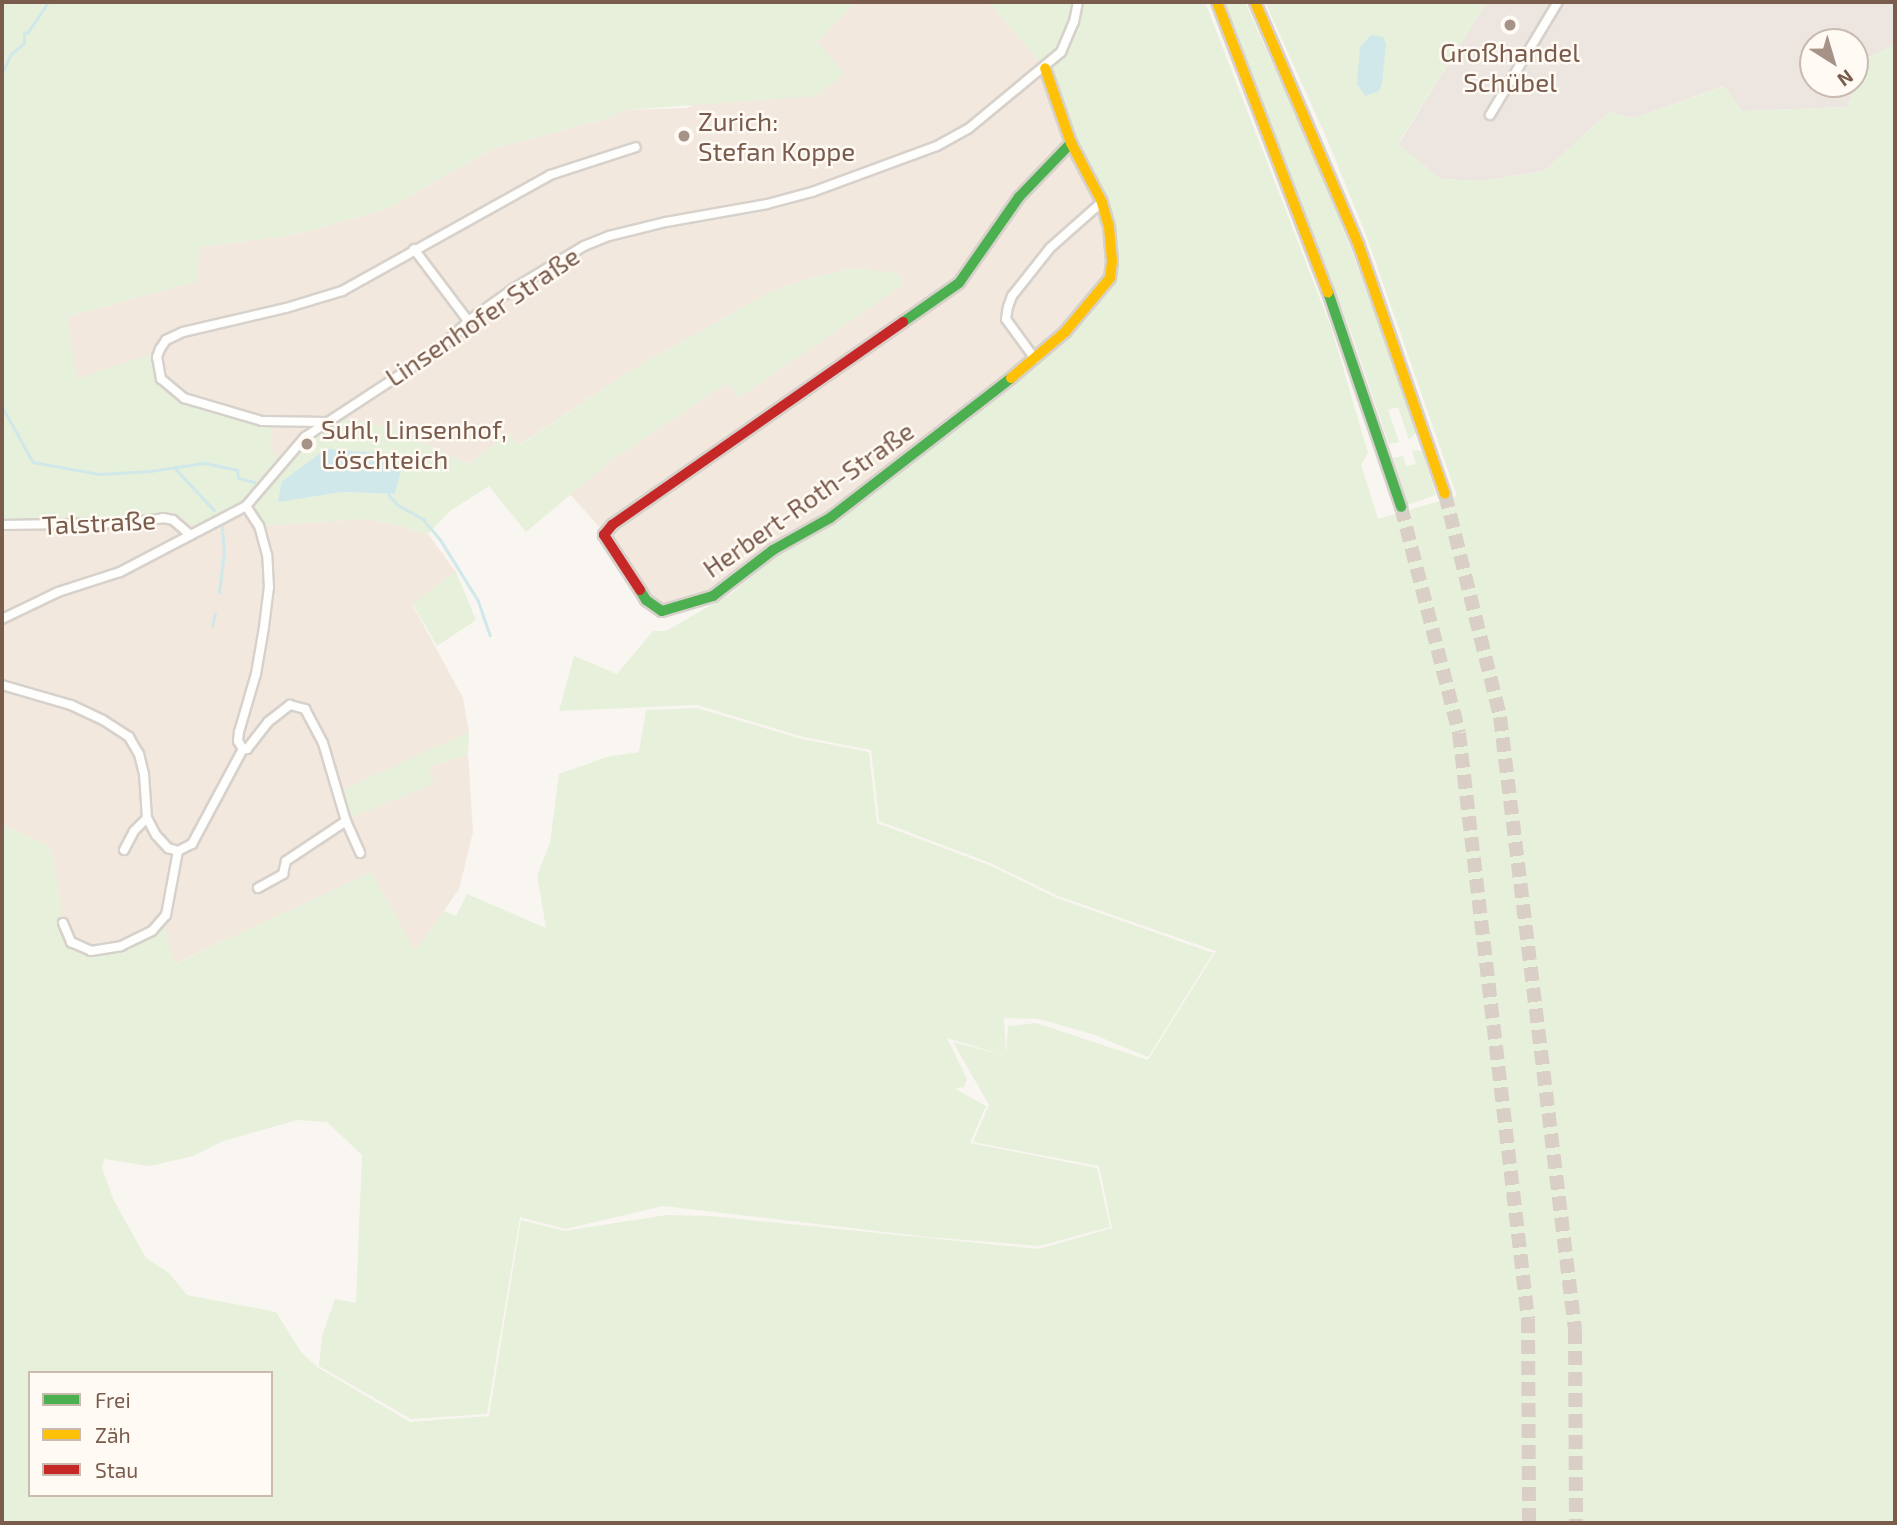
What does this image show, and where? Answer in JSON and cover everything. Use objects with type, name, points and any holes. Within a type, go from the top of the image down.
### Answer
[{"type":"main road","points":[[1217,2],[1319,264],[1401,507]]},
{"type":"main road","points":[[1255,2],[1318,144],[1359,246],[1445,494]]},
{"type":"main road","name":"Herbert-Roth-Straße","points":[[1045,68],[1071,143],[1102,202],[1109,227],[1112,261],[1110,278],[1065,332],[1035,359],[830,518],[772,550],[713,596],[662,611],[646,600],[604,535],[612,525],[959,283],[1019,197],[1071,143]]},
{"type":"street","name":"Linsenhofer Straße","points":[[2,619],[58,592],[120,572],[246,506],[291,450],[326,422],[438,350],[469,321],[555,261],[609,236],[811,192],[937,146],[968,130],[1062,52],[1074,22],[1078,2]]},
{"type":"street","points":[[1490,116],[1558,2]]},
{"type":"street","points":[[326,422],[262,421],[175,394],[161,379],[157,357],[166,340],[183,332],[329,296],[374,275],[550,175],[636,147]]},
{"type":"street","points":[[1035,359],[1006,319],[1008,307],[1050,248],[1102,202]]},
{"type":"street","points":[[414,250],[469,321]]},
{"type":"street","points":[[243,749],[238,741],[239,732],[256,674],[269,588],[264,543],[259,526],[246,506]]},
{"type":"street","name":"Talstraße","points":[[2,525],[125,523],[163,518],[173,520],[190,535]]},
{"type":"street","points":[[2,685],[71,705],[103,720],[129,737],[139,754],[144,774],[147,818],[162,841],[178,851]]},
{"type":"street","points":[[243,749],[247,750],[268,722],[284,709],[296,704],[306,709],[323,743],[346,821],[360,853]]},
{"type":"street","points":[[178,851],[192,844],[204,826],[243,749]]},
{"type":"street","points":[[124,850],[134,831],[147,818]]},
{"type":"street","points":[[258,888],[283,874],[286,861],[346,821]]},
{"type":"street","points":[[64,923],[71,942],[81,949],[102,951],[141,938],[152,931],[166,915],[178,851]]},
{"type":"shaded area","points":[[856,2],[989,2],[1045,68],[1102,201],[1108,260],[1105,278],[1063,329],[1037,352],[824,517],[713,593],[664,608],[648,598],[609,538],[569,493],[612,460],[727,383],[739,398],[903,284],[857,268],[811,278],[768,293],[630,371],[519,445],[509,434],[468,464],[393,428],[334,417],[279,465],[270,445],[272,426],[76,379],[67,317],[197,281],[199,247],[294,235],[389,208],[492,149],[605,119],[626,110],[687,108],[817,42]]},
{"type":"shaded area","points":[[1487,2],[1895,2],[1895,44],[1869,58],[1869,28],[1799,28],[1799,98],[1850,98],[1847,107],[1742,111],[1724,86],[1634,118],[1609,112],[1544,171],[1482,181],[1441,179],[1398,145]]},
{"type":"shaded area","points":[[246,506],[259,526],[363,519],[390,523],[428,534],[456,572],[412,604],[463,698],[469,732],[342,791],[433,785],[428,767],[468,754],[473,832],[459,889],[415,952],[371,873],[174,964],[152,931],[102,951],[71,942],[63,923],[52,852],[48,846],[2,824],[2,519],[54,520],[173,513],[195,526]]},
{"type":"green space","points":[[2,2],[856,2],[817,42],[845,73],[816,96],[626,110],[605,119],[492,149],[389,208],[294,235],[199,247],[198,281],[67,317],[77,379],[160,351],[164,377],[184,395],[273,419],[270,445],[279,464],[334,416],[393,428],[468,464],[509,434],[520,445],[630,371],[768,293],[811,278],[857,268],[897,273],[904,284],[739,398],[727,383],[612,460],[526,532],[489,486],[450,511],[428,534],[390,523],[363,519],[259,526],[246,506],[213,522],[194,526],[173,513],[54,520],[2,519]],"holes":[[[326,450],[381,453],[402,468],[395,494],[342,492],[278,501],[281,482]]]},
{"type":"green space","points":[[989,2],[1205,2],[1332,330],[1368,453],[1361,465],[1378,519],[1457,496],[1368,240],[1327,139],[1265,2],[1487,2],[1398,144],[1441,179],[1482,181],[1544,171],[1609,112],[1634,118],[1725,86],[1742,111],[1847,107],[1850,98],[1869,98],[1869,57],[1895,44],[1895,1523],[2,1523],[2,824],[48,846],[52,852],[65,931],[81,949],[121,946],[163,920],[175,964],[371,872],[415,951],[444,911],[456,916],[467,894],[546,928],[537,875],[550,843],[559,774],[607,757],[639,752],[646,710],[697,708],[802,739],[869,752],[877,823],[989,865],[1057,898],[1213,953],[1148,1057],[1095,1035],[1039,1019],[1004,1018],[1006,1054],[1008,1026],[1036,1023],[1148,1060],[1216,951],[1058,896],[990,863],[879,821],[871,750],[803,737],[697,705],[559,711],[574,656],[617,674],[653,631],[666,631],[732,593],[783,550],[836,521],[1041,362],[1086,320],[1112,286],[1118,267],[1115,230],[1109,227],[1045,68]],"holes":[[[947,1038],[1006,1056],[953,1042],[989,1105],[973,1142],[1099,1166],[1112,1228],[1039,1249],[710,1216],[666,1215],[565,1231],[521,1220],[489,1416],[410,1422],[317,1367],[301,1352],[276,1312],[187,1295],[169,1273],[146,1258],[114,1201],[102,1168],[104,1159],[150,1166],[193,1156],[223,1141],[297,1120],[327,1122],[362,1155],[356,1303],[335,1299],[322,1336],[319,1366],[411,1419],[487,1414],[520,1217],[565,1229],[663,1206],[928,1237],[1039,1246],[1110,1227],[1097,1168],[970,1143],[986,1106],[955,1089],[964,1087],[967,1079]]]},
{"type":"green space","points":[[1223,2],[1245,2],[1310,148],[1351,249],[1407,402],[1416,433],[1409,440],[1398,407],[1388,410],[1399,442],[1389,444],[1352,335]]},
{"type":"green space","points":[[1412,450],[1422,451],[1436,495],[1407,505],[1393,458],[1403,456],[1406,466],[1416,464]]},
{"type":"green space","points":[[456,572],[476,620],[437,646],[412,603]]},
{"type":"green space","points":[[469,732],[468,754],[428,767],[434,784],[352,817],[342,790]]},
{"type":"water","points":[[1371,35],[1383,37],[1386,44],[1382,84],[1379,91],[1365,96],[1357,84],[1360,47]]},
{"type":"water","points":[[326,449],[381,453],[402,468],[395,494],[342,492],[278,502],[281,482]]},
{"type":"waterway","points":[[2,73],[11,54],[24,43],[24,33],[28,32],[48,2]]},
{"type":"waterway","points":[[2,406],[33,462],[99,474],[150,471],[205,463],[237,470],[239,478],[254,482]]},
{"type":"waterway","points":[[176,469],[214,510]]},
{"type":"waterway","points":[[389,495],[398,505],[423,519],[440,539],[478,600],[490,635]]},
{"type":"waterway","points":[[219,593],[224,552],[222,527]]},
{"type":"waterway","points":[[212,626],[215,614]]},
{"type":"tunnel","points":[[1445,494],[1500,717],[1575,1330],[1576,1523]]},
{"type":"tunnel","points":[[1401,507],[1459,733],[1528,1319],[1529,1523]]},
{"type":"traffic: fast","points":[[903,322],[959,283],[1019,197],[1071,143]]},
{"type":"traffic: fast","points":[[1328,292],[1401,507]]},
{"type":"traffic: fast","points":[[640,590],[646,600],[662,611],[713,596],[773,550],[830,518],[1011,378]]},
{"type":"traffic: slow","points":[[1217,2],[1328,292]]},
{"type":"traffic: slow","points":[[1255,2],[1359,246],[1445,494]]},
{"type":"traffic: slow","points":[[1011,378],[1065,332],[1110,278],[1112,261],[1109,227],[1102,202],[1071,143],[1045,68]]},
{"type":"traffic: jam","points":[[640,590],[604,535],[612,525],[903,322]]},
{"type":"place","name":"Großhandel Schübel","points":[[1510,25]]},
{"type":"place","name":"Zurich: Stefan Koppe","points":[[684,136]]},
{"type":"place","name":"Suhl, Linsenhof, Löschteich","points":[[307,444]]}]
